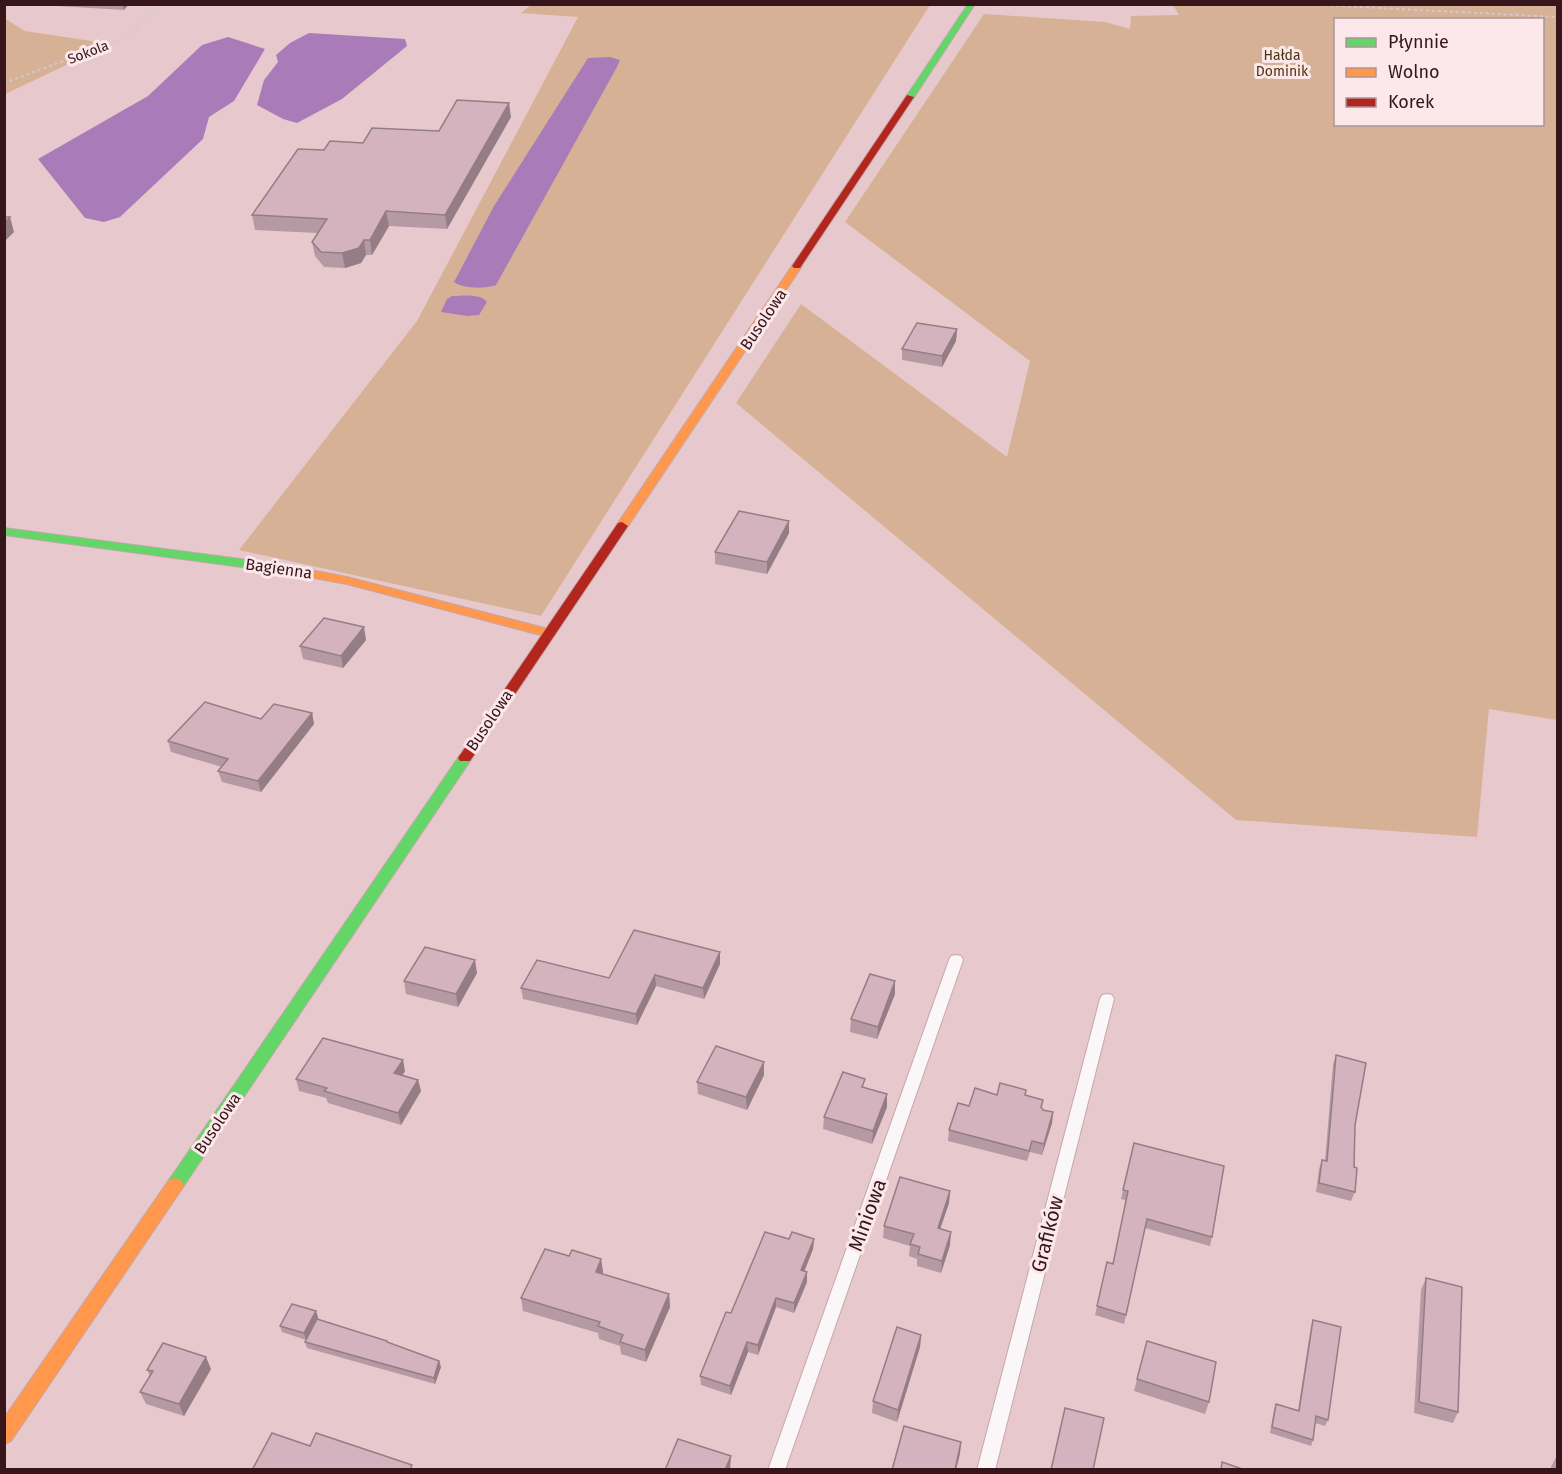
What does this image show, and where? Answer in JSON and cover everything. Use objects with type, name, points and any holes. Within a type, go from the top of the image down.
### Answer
[{"type":"street","name":"Busolowa","points":[[4,1435],[548,633],[698,416],[972,4]]},
{"type":"street","name":"Bagienna","points":[[4,531],[312,572],[503,624],[548,633]]},
{"type":"lane","name":"Miniowa","points":[[776,1470],[956,960]]},
{"type":"lane","name":"Grafików","points":[[986,1470],[1107,999]]},
{"type":"path","name":"Sokola","points":[[4,83],[117,41],[131,33],[160,4]]},
{"type":"path","points":[[1300,4],[1557,17]]},
{"type":"green space","points":[[531,5],[930,5],[541,616],[239,550],[417,321],[578,17],[521,13]]},
{"type":"green space","name":"Hałda Dominik","points":[[1173,5],[1557,5],[1557,720],[1489,709],[1477,837],[1236,820],[736,403],[801,304],[1007,457],[1030,361],[845,222],[984,14],[1105,22],[1130,29],[1131,16],[1179,15]]},
{"type":"green space","points":[[4,18],[25,31],[111,44],[5,94]]},
{"type":"shaded area","points":[[309,33],[405,39],[407,46],[342,99],[297,123],[283,119],[257,105],[264,80],[278,62],[276,55],[290,43]]},
{"type":"shaded area","points":[[228,37],[265,49],[234,101],[209,117],[203,139],[120,217],[104,222],[85,218],[38,159],[148,96],[202,45]]},
{"type":"shaded area","points":[[610,57],[620,60],[617,67],[496,285],[474,288],[454,282],[494,206],[588,58]]},
{"type":"shaded area","points":[[452,296],[476,296],[487,302],[479,315],[467,316],[441,312],[447,299]]},
{"type":"building","points":[[457,100],[509,103],[445,215],[386,211],[370,240],[364,240],[359,248],[342,253],[321,252],[312,242],[327,219],[252,215],[298,149],[324,150],[330,141],[363,143],[372,128],[439,131]]},
{"type":"building","points":[[917,323],[957,329],[942,356],[902,349]]},
{"type":"building","points":[[739,511],[789,521],[767,562],[715,552]]},
{"type":"building","points":[[324,618],[364,627],[341,656],[300,646]]},
{"type":"building","points":[[205,702],[261,719],[274,704],[312,713],[258,781],[218,771],[228,759],[168,741]]},
{"type":"building","points":[[634,930],[720,952],[703,988],[655,975],[636,1014],[521,988],[537,960],[609,978]]},
{"type":"building","points":[[425,947],[475,960],[456,994],[404,981]]},
{"type":"building","points":[[870,974],[895,981],[878,1027],[851,1019]]},
{"type":"building","points":[[323,1038],[403,1060],[394,1073],[418,1080],[398,1113],[324,1091],[327,1088],[296,1079]]},
{"type":"building","points":[[716,1046],[764,1062],[746,1097],[697,1082]]},
{"type":"building","points":[[1336,1055],[1366,1063],[1355,1125],[1354,1167],[1357,1168],[1355,1192],[1319,1183],[1322,1160],[1327,1161]]},
{"type":"building","points":[[843,1072],[865,1079],[862,1087],[887,1094],[873,1131],[824,1117]]},
{"type":"building","points":[[1000,1083],[1026,1090],[1025,1095],[1043,1100],[1041,1107],[1043,1110],[1053,1112],[1044,1144],[1032,1141],[1029,1151],[949,1130],[958,1103],[969,1106],[975,1088],[997,1095]]},
{"type":"building","points":[[1134,1143],[1224,1166],[1212,1237],[1147,1219],[1126,1315],[1097,1306],[1107,1262],[1113,1264],[1128,1191],[1123,1190]]},
{"type":"building","points":[[900,1177],[950,1191],[938,1228],[951,1232],[942,1261],[918,1254],[920,1247],[910,1244],[914,1234],[884,1226]]},
{"type":"building","points":[[765,1232],[789,1239],[792,1232],[814,1239],[801,1270],[807,1272],[794,1303],[776,1298],[758,1345],[747,1342],[730,1386],[700,1376],[726,1312],[731,1313]]},
{"type":"building","points":[[545,1249],[569,1256],[572,1250],[601,1259],[596,1272],[669,1294],[645,1350],[620,1342],[623,1335],[598,1326],[600,1322],[521,1298]]},
{"type":"building","points":[[1426,1278],[1462,1287],[1458,1412],[1419,1402]]},
{"type":"building","points":[[292,1304],[316,1311],[304,1333],[280,1326]]},
{"type":"building","points":[[317,1319],[387,1341],[439,1361],[434,1378],[305,1342]]},
{"type":"building","points":[[1313,1320],[1341,1327],[1328,1420],[1316,1416],[1313,1440],[1272,1427],[1276,1404],[1299,1411]]},
{"type":"building","points":[[897,1327],[921,1335],[898,1410],[873,1401]]},
{"type":"building","points":[[1147,1341],[1216,1362],[1209,1402],[1137,1379]]},
{"type":"building","points":[[163,1343],[206,1357],[179,1404],[140,1392],[153,1371],[147,1370]]},
{"type":"building","points":[[1065,1408],[1104,1418],[1093,1470],[1051,1470]]},
{"type":"building","points":[[904,1426],[961,1442],[955,1470],[892,1470]]},
{"type":"building","points":[[272,1433],[310,1446],[316,1433],[412,1465],[410,1470],[252,1470]]},
{"type":"building","points":[[678,1439],[731,1456],[725,1470],[665,1470]]},
{"type":"building","points":[[1222,1462],[1245,1470],[1221,1470]]},
{"type":"traffic: fast","points":[[910,97],[972,4]]},
{"type":"traffic: fast","points":[[4,531],[279,568]]},
{"type":"traffic: fast","points":[[175,1185],[465,758]]},
{"type":"traffic: slow","points":[[622,526],[797,266]]},
{"type":"traffic: slow","points":[[279,568],[347,581],[548,633]]},
{"type":"traffic: slow","points":[[4,1435],[175,1185]]},
{"type":"traffic: jam","points":[[797,266],[910,97]]},
{"type":"traffic: jam","points":[[465,758],[622,526]]}]
